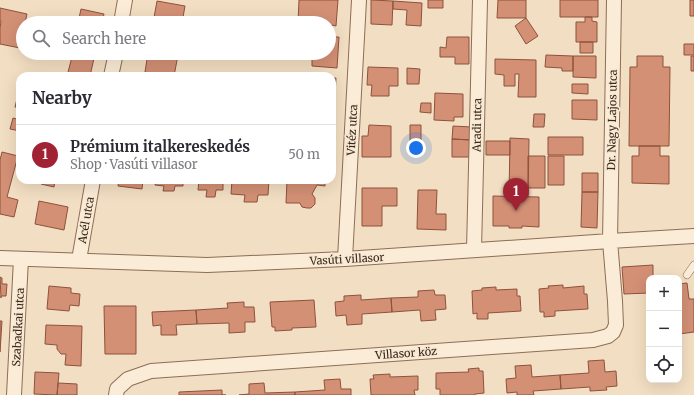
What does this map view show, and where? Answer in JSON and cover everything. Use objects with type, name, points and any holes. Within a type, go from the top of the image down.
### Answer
[{"type":"street","points":[[122,16],[125,0]]},
{"type":"street","name":"Vitéz utca","points":[[345,260],[359,0]]},
{"type":"street","name":"Aradi utca","points":[[474,250],[480,0]]},
{"type":"street","name":"Dr. Nagy Lajos utca","points":[[610,241],[614,0]]},
{"type":"street","points":[[113,72],[115,60]]},
{"type":"street","name":"Acél utca","points":[[79,260],[92,184]]},
{"type":"street","name":"Vasúti villasor","points":[[0,258],[207,265],[345,260],[694,236]]},
{"type":"street","name":"Villasor köz","points":[[116,395],[116,389],[128,379],[151,371],[601,339],[613,332],[616,326],[610,241]]},
{"type":"street","name":"Szabadkai utca","points":[[14,395],[22,259]]},
{"type":"lane","points":[[687,276],[694,265]]},
{"type":"building","points":[[299,0],[338,0],[336,26],[336,16],[298,16]]},
{"type":"building","points":[[371,0],[393,1],[392,25],[371,24]]},
{"type":"building","points":[[428,0],[443,0],[443,8],[428,8]]},
{"type":"building","points":[[498,0],[526,0],[526,18],[497,18]]},
{"type":"building","points":[[560,0],[598,0],[598,17],[560,17]]},
{"type":"building","points":[[690,0],[694,0],[694,16],[690,16]]},
{"type":"building","points":[[157,1],[185,6],[183,16],[154,16]]},
{"type":"building","points":[[393,1],[422,3],[421,26],[406,25],[407,10],[393,9]]},
{"type":"building","points":[[0,8],[27,14],[27,16],[16,16],[16,47],[0,44]]},
{"type":"building","points":[[81,9],[104,14],[104,16],[80,16]]},
{"type":"building","points":[[585,17],[592,17],[592,21],[597,22],[597,42],[576,42],[576,22],[585,22]]},
{"type":"building","points":[[526,18],[538,36],[526,44],[515,26]]},
{"type":"building","points":[[336,37],[339,37],[337,68],[312,66],[312,60],[336,60]]},
{"type":"building","points":[[447,37],[469,37],[469,64],[455,64],[455,57],[440,57],[440,47],[446,48]]},
{"type":"building","points":[[580,42],[593,42],[593,53],[580,53]]},
{"type":"building","points":[[684,44],[694,44],[694,55],[684,55]]},
{"type":"building","points":[[546,55],[573,56],[573,71],[562,71],[562,68],[545,67]]},
{"type":"building","points":[[573,56],[596,56],[596,78],[573,77]]},
{"type":"building","points":[[637,56],[663,56],[663,67],[670,67],[669,146],[629,146],[630,67],[637,67]]},
{"type":"building","points":[[691,56],[694,56],[694,71],[691,71]]},
{"type":"building","points":[[495,59],[536,60],[536,97],[518,97],[519,74],[515,74],[515,86],[504,86],[504,75],[495,74]]},
{"type":"building","points":[[71,60],[94,60],[91,72],[68,72]]},
{"type":"building","points":[[147,60],[177,60],[175,72],[145,72]]},
{"type":"building","points":[[368,67],[398,68],[398,86],[389,86],[389,96],[371,96],[372,85],[367,85]]},
{"type":"building","points":[[407,68],[420,69],[419,84],[407,84]]},
{"type":"building","points":[[572,84],[588,84],[588,94],[572,93]]},
{"type":"building","points":[[435,93],[463,94],[463,117],[454,117],[454,121],[434,120]]},
{"type":"building","points":[[572,100],[597,100],[597,120],[572,119]]},
{"type":"building","points":[[421,103],[431,103],[431,113],[420,112]]},
{"type":"building","points":[[534,114],[545,114],[544,127],[533,127]]},
{"type":"building","points":[[13,118],[16,119],[16,130],[10,129]]},
{"type":"building","points":[[369,125],[391,126],[391,157],[362,157],[362,136],[368,136]]},
{"type":"building","points":[[410,125],[421,125],[421,141],[410,141]]},
{"type":"building","points":[[453,126],[472,127],[471,140],[452,139]]},
{"type":"building","points":[[548,137],[583,137],[583,155],[548,155]]},
{"type":"building","points":[[510,138],[529,139],[528,197],[509,197]]},
{"type":"building","points":[[452,139],[471,140],[471,157],[452,157]]},
{"type":"building","points":[[486,141],[510,141],[510,155],[486,155]]},
{"type":"building","points":[[639,146],[660,146],[660,156],[669,156],[669,184],[632,183],[632,156],[639,156]]},
{"type":"building","points":[[2,152],[16,156],[16,163],[7,197],[18,200],[14,217],[0,214],[0,160]]},
{"type":"building","points":[[528,156],[545,156],[545,188],[528,188]]},
{"type":"building","points":[[548,156],[564,156],[564,185],[548,185]]},
{"type":"building","points":[[582,173],[598,173],[598,192],[582,192]]},
{"type":"building","points":[[41,184],[54,184],[54,187]]},
{"type":"building","points":[[118,184],[143,184],[142,189],[118,186]]},
{"type":"building","points":[[183,184],[183,186],[175,186],[174,191],[163,191],[164,186],[155,185]]},
{"type":"building","points":[[199,184],[223,184],[223,190],[216,190],[215,197],[206,197],[207,190],[198,190]]},
{"type":"building","points":[[232,184],[269,184],[268,195],[258,195],[257,202],[244,202],[245,195],[231,194]]},
{"type":"building","points":[[287,184],[325,184],[325,186],[317,185],[312,194],[315,198],[315,204],[311,208],[302,207],[300,203],[286,203]]},
{"type":"building","points":[[362,188],[397,188],[397,206],[382,206],[382,226],[362,226]]},
{"type":"building","points":[[418,190],[437,190],[436,214],[446,214],[446,230],[417,229]]},
{"type":"building","points":[[582,192],[598,192],[597,228],[581,227]]},
{"type":"building","points":[[493,196],[539,197],[539,227],[522,226],[522,228],[509,228],[509,226],[493,226]]},
{"type":"building","points":[[39,201],[68,207],[64,230],[35,224]]},
{"type":"building","points":[[653,265],[653,275],[646,275],[646,293],[624,294],[622,267]]},
{"type":"building","points":[[0,277],[2,278],[2,284],[7,284],[6,296],[1,296],[1,298]]},
{"type":"building","points":[[687,283],[689,299],[694,299],[694,332],[682,334],[682,311],[682,284]]},
{"type":"building","points":[[563,285],[563,288],[584,286],[584,294],[587,294],[588,309],[555,311],[555,316],[544,317],[544,312],[540,312],[539,289],[549,288],[548,286]]},
{"type":"building","points":[[49,286],[71,288],[71,293],[80,294],[79,306],[70,305],[69,311],[47,309]]},
{"type":"building","points":[[496,287],[496,290],[517,289],[517,296],[520,296],[521,311],[488,313],[488,319],[477,319],[477,313],[473,314],[472,291],[482,290],[482,288]]},
{"type":"building","points":[[434,290],[435,295],[445,295],[446,309],[435,310],[436,320],[421,321],[420,310],[392,312],[391,298],[418,297],[418,291]]},
{"type":"building","points":[[361,295],[361,300],[391,298],[392,312],[362,314],[362,324],[347,325],[346,315],[336,316],[335,302],[344,301],[344,296]]},
{"type":"building","points":[[314,300],[316,327],[292,328],[292,330],[275,331],[275,327],[272,327],[270,302]]},
{"type":"building","points":[[244,302],[244,307],[254,307],[255,322],[245,322],[245,332],[229,333],[229,323],[197,324],[196,310],[228,308],[227,303]]},
{"type":"building","points":[[104,306],[136,306],[136,354],[105,354]]},
{"type":"building","points":[[196,310],[197,324],[176,325],[177,335],[161,335],[161,325],[153,326],[152,312]]},
{"type":"building","points":[[0,321],[2,321],[0,352]]},
{"type":"building","points":[[46,325],[82,326],[81,366],[65,365],[66,354],[61,354],[57,349],[57,345],[45,344]]},
{"type":"building","points":[[604,360],[605,372],[616,371],[617,386],[606,387],[607,390],[590,391],[590,387],[561,389],[560,375],[589,373],[588,361]]},
{"type":"building","points":[[531,365],[532,377],[560,375],[561,389],[533,391],[534,395],[517,395],[517,392],[507,393],[506,379],[516,378],[515,366]]},
{"type":"building","points":[[479,368],[479,371],[483,371],[484,393],[475,395],[440,395],[440,389],[436,389],[436,373],[469,372],[468,369]]},
{"type":"building","points":[[35,372],[59,373],[57,395],[34,394]]},
{"type":"building","points":[[390,374],[390,377],[418,376],[418,390],[414,390],[415,395],[371,395],[370,379],[374,379],[373,375]]},
{"type":"building","points":[[340,379],[341,389],[351,389],[351,395],[295,395],[295,392],[325,390],[324,380]]},
{"type":"building","points":[[58,383],[77,384],[77,395],[57,395]]},
{"type":"building","points":[[264,383],[265,393],[295,392],[295,395],[239,395],[249,394],[249,384]]},
{"type":"building","points":[[222,390],[222,395],[179,395],[179,392]]},
{"type":"place","name":"Prémium italkereskedés","points":[[516,211]]}]
